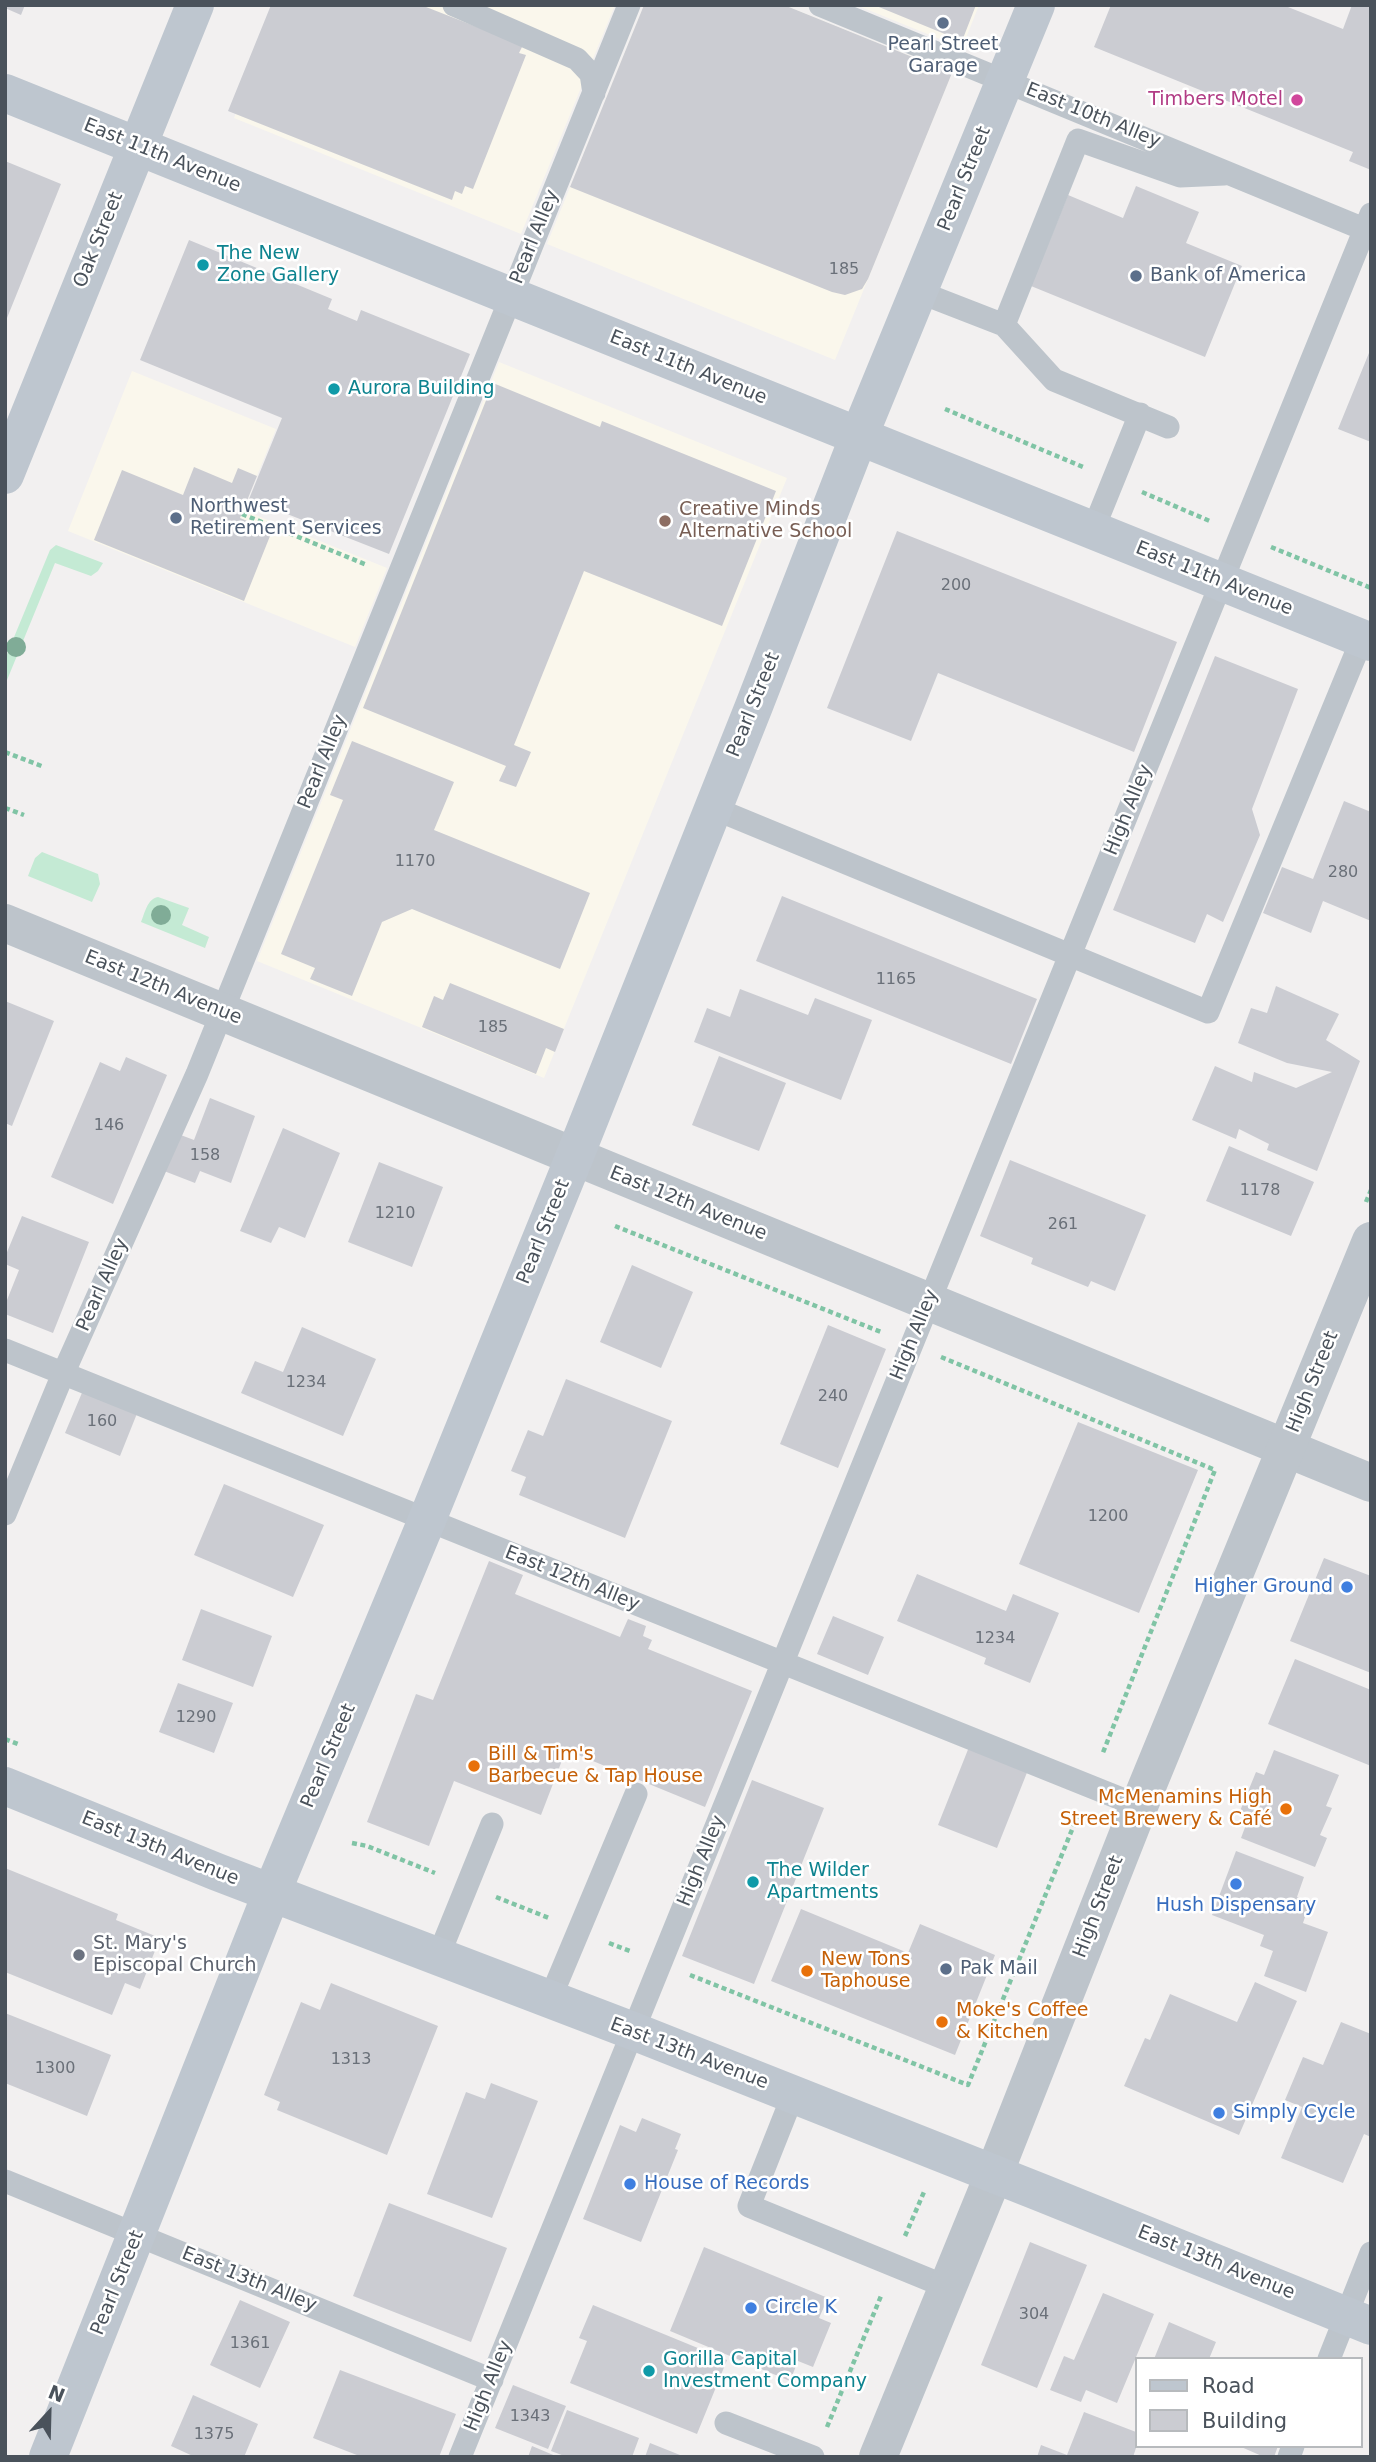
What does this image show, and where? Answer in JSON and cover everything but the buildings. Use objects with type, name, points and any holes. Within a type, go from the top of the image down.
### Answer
[{"type":"main road","name":"Oak Street","points":[[5,475],[195,5]]},
{"type":"main road","name":"Pearl Street","points":[[48,2457],[272,1892],[427,1520],[859,436],[1036,5]]},
{"type":"main road","name":"East 11th Avenue","points":[[5,93],[1366,640]]},
{"type":"main road","name":"East 13th Avenue","points":[[5,1786],[217,1872],[633,2031],[1358,2320]]},
{"type":"street","name":"East 12th Avenue","points":[[5,923],[1371,1483]]},
{"type":"street","name":"High Street","points":[[878,2457],[994,2174],[1139,1806],[1371,1241]]},
{"type":"lane","points":[[454,5],[577,59],[591,74],[594,93]]},
{"type":"lane","points":[[471,5],[480,15],[492,22]]},
{"type":"lane","name":"Pearl Alley","points":[[5,1514],[63,1374],[197,1074],[629,5]]},
{"type":"lane","name":"East 10th Alley","points":[[820,5],[1231,174],[1369,225]]},
{"type":"lane","points":[[1004,325],[1078,140],[1180,176],[1231,174]]},
{"type":"lane","name":"High Alley","points":[[460,2457],[781,1663],[1369,225]]},
{"type":"lane","points":[[919,292],[1004,325],[1054,380],[1168,427]]},
{"type":"lane","points":[[1093,530],[1140,414]]},
{"type":"lane","points":[[713,808],[1208,1012],[1366,640]]},
{"type":"lane","name":"East 12th Alley","points":[[5,1350],[1139,1806]]},
{"type":"lane","points":[[550,1999],[636,1794]]},
{"type":"lane","points":[[438,1957],[492,1824]]},
{"type":"lane","points":[[793,2095],[748,2206],[947,2287]]},
{"type":"lane","name":"East 13th Alley","points":[[5,2181],[492,2380]]},
{"type":"lane","points":[[1330,2357],[1358,2320],[1371,2253]]},
{"type":"lane","points":[[726,2423],[813,2457]]},
{"type":"path","points":[[945,409],[1371,588]]},
{"type":"path","points":[[242,514],[340,554]]},
{"type":"path","points":[[5,752],[44,768]]},
{"type":"path","points":[[5,807],[24,815]]},
{"type":"path","points":[[826,2431],[924,2192],[912,2187]]},
{"type":"shaded area","points":[[280,5],[615,5],[521,234],[234,118]]},
{"type":"shaded area","points":[[644,5],[784,5],[952,73],[835,360],[547,244]]},
{"type":"shaded area","name":"Pearl Street Garage","points":[[856,5],[979,5],[962,48]]},
{"type":"shaded area","points":[[499,362],[787,478],[544,1078],[257,961]]},
{"type":"shaded area","points":[[132,371],[276,429],[243,510],[387,568],[355,647],[68,531]]},
{"type":"green space","points":[[56,545],[103,563],[91,576],[55,563],[5,685],[5,659],[50,550]]},
{"type":"green space","points":[[42,852],[98,874],[100,884],[92,902],[28,876],[35,858]]},
{"type":"green space","points":[[158,897],[189,908],[182,925],[209,937],[205,948],[141,922],[149,903]]},
{"type":"place","name":"Pearl Street Garage","points":[[943,23]]},
{"type":"place","name":"Timbers Motel","points":[[1297,100]]},
{"type":"place","name":"The New Zone Gallery","points":[[203,265]]},
{"type":"place","name":"Bank of America","points":[[1136,276]]},
{"type":"place","name":"Aurora Building","points":[[334,389]]},
{"type":"place","name":"Northwest Retirement Services","points":[[176,518]]},
{"type":"place","name":"Creative Minds Alternative School","points":[[665,521]]},
{"type":"place","name":"Higher Ground","points":[[1347,1587]]},
{"type":"place","name":"Bill & Tim's Barbecue & Tap House","points":[[474,1766]]},
{"type":"place","name":"McMenamins High Street Brewery & Café","points":[[1286,1809]]},
{"type":"place","name":"The Wilder Apartments","points":[[753,1882]]},
{"type":"place","name":"Hush Dispensary","points":[[1236,1884]]},
{"type":"place","name":"St. Mary's Episcopal Church","points":[[79,1955]]},
{"type":"place","name":"Pak Mail","points":[[946,1969]]},
{"type":"place","name":"New Tons Taphouse","points":[[807,1971]]},
{"type":"place","name":"Moke's Coffee & Kitchen","points":[[942,2022]]},
{"type":"place","name":"Simply Cycle","points":[[1219,2113]]},
{"type":"place","name":"House of Records","points":[[630,2184]]},
{"type":"place","name":"Circle K","points":[[751,2308]]},
{"type":"place","name":"Gorilla Capital Investment Company","points":[[649,2371]]}]
